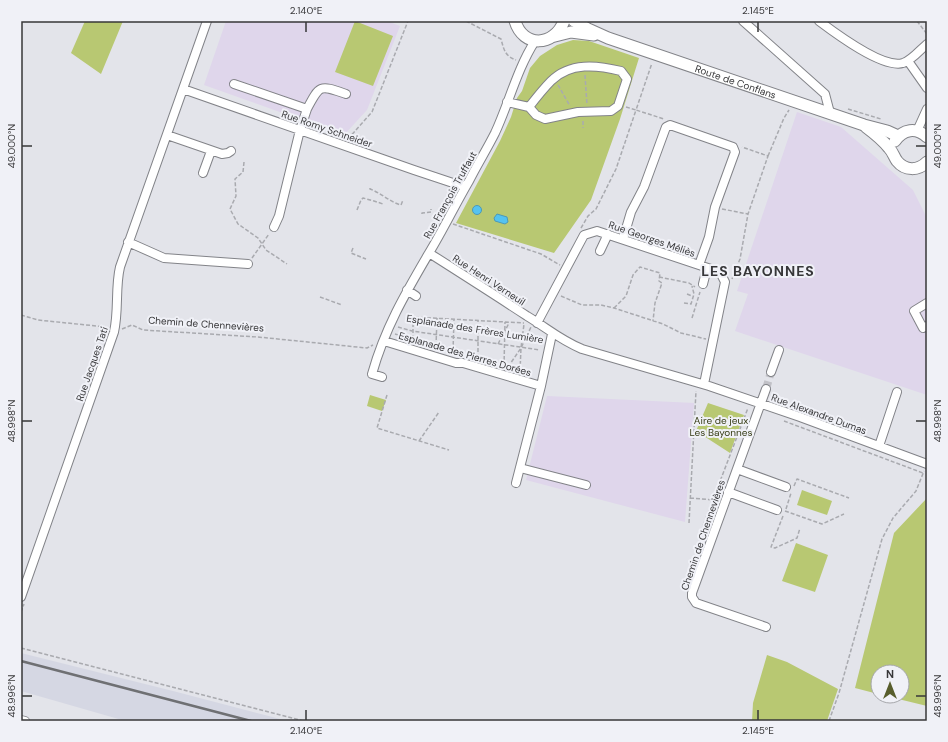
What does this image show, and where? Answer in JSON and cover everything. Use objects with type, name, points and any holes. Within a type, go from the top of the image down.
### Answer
[{"type":"main road","points":[[514,21],[520,33],[530,39]]},
{"type":"main road","points":[[555,36],[564,21]]},
{"type":"main road","name":"Route de Conflans","points":[[574,21],[608,38],[864,125],[887,131],[898,136]]},
{"type":"main road","name":"Route de Conflans","points":[[530,39],[542,41],[570,32],[608,38]]},
{"type":"main road","points":[[864,125],[883,141],[900,165],[912,169],[919,168],[927,162]]},
{"type":"main road","points":[[893,154],[895,141],[898,136],[904,132],[910,130],[917,131],[927,137]]},
{"type":"street","name":"Rue Jacques Tati","points":[[21,596],[115,329],[117,278],[128,242],[207,21]]},
{"type":"street","points":[[743,21],[825,94],[830,113]]},
{"type":"street","points":[[819,21],[868,54],[898,64],[908,61],[927,44]]},
{"type":"street","points":[[526,54],[530,39]]},
{"type":"street","name":"Rue François Truffaut","points":[[382,377],[372,374],[379,349],[407,290],[429,253],[495,132],[526,54]]},
{"type":"street","points":[[908,61],[927,88]]},
{"type":"street","points":[[507,102],[529,107],[536,115],[545,120],[574,113],[612,111],[619,104],[627,80],[621,71],[602,67],[571,68],[554,78],[529,107]]},
{"type":"street","points":[[234,84],[307,109]]},
{"type":"street","points":[[274,227],[279,216],[300,130],[307,109],[316,92],[321,88],[326,87],[346,94]]},
{"type":"street","name":"Rue Romy Schneider","points":[[183,89],[421,173],[466,186]]},
{"type":"street","points":[[917,131],[927,109]]},
{"type":"street","points":[[623,239],[632,212],[644,187],[666,127],[670,125],[733,147],[735,152],[715,207],[700,287]]},
{"type":"street","points":[[167,135],[222,154],[228,153],[231,150]]},
{"type":"street","points":[[203,173],[211,151]]},
{"type":"street","name":"Rue Georges Méliès","points":[[537,323],[584,235],[597,231],[720,272],[725,282]]},
{"type":"street","points":[[600,251],[608,234]]},
{"type":"street","points":[[128,242],[164,258],[248,264]]},
{"type":"street","name":"Rue Henri Verneuil","points":[[429,253],[537,323]]},
{"type":"street","points":[[700,386],[714,340],[725,282]]},
{"type":"street","points":[[407,290],[416,296]]},
{"type":"street","points":[[927,304],[914,311],[923,328],[927,326]]},
{"type":"street","name":"Esplanade des Frères Lumière","points":[[537,323],[552,334],[582,349],[700,386]]},
{"type":"street","points":[[516,483],[552,334]]},
{"type":"street","name":"Esplanade des Pierres Dorées","points":[[385,337],[456,363],[464,363],[540,386]]},
{"type":"street","points":[[771,372],[779,350]]},
{"type":"street","name":"Rue Alexandre Dumas","points":[[700,386],[760,408],[879,446],[927,464]]},
{"type":"street","name":"Chemin de Chennevières","points":[[766,389],[692,593],[692,597],[696,602],[766,627]]},
{"type":"street","points":[[879,446],[897,392]]},
{"type":"street","points":[[520,468],[586,485]]},
{"type":"street","points":[[736,469],[786,487]]},
{"type":"street","points":[[728,492],[781,510]]},
{"type":"street","points":[[21,720],[26,721]]},
{"type":"path","points":[[343,145],[372,112],[408,21]]},
{"type":"path","points":[[466,21],[501,39],[508,57],[516,60],[521,52],[526,54]]},
{"type":"path","points":[[917,21],[927,34]]},
{"type":"path","points":[[581,228],[588,216],[596,209],[616,168],[654,59]]},
{"type":"path","points":[[584,67],[588,112],[583,117],[584,128]]},
{"type":"path","points":[[554,78],[564,98],[574,113]]},
{"type":"path","points":[[619,104],[664,119],[668,126]]},
{"type":"path","points":[[725,282],[732,280],[740,259],[748,214],[768,156],[791,105]]},
{"type":"path","points":[[734,149],[739,146],[768,156]]},
{"type":"path","points":[[244,162],[243,172],[235,179],[236,196],[230,209],[238,224],[258,238],[266,250],[287,264]]},
{"type":"path","points":[[370,188],[398,204],[401,205],[403,200]]},
{"type":"path","points":[[357,210],[363,198],[383,204]]},
{"type":"path","points":[[715,207],[748,214]]},
{"type":"path","points":[[422,214],[422,212],[431,212],[431,209]]},
{"type":"path","points":[[446,222],[541,254],[561,266]]},
{"type":"path","points":[[248,264],[274,227]]},
{"type":"path","points":[[353,248],[351,253],[366,259]]},
{"type":"path","points":[[614,308],[626,296],[633,275],[640,266],[660,273],[659,281],[662,283],[655,303],[653,321]]},
{"type":"path","points":[[659,277],[689,283],[692,286],[700,287],[692,318]]},
{"type":"path","points":[[684,302],[691,304],[694,294],[692,286]]},
{"type":"path","points":[[553,293],[582,305],[601,305],[614,308],[664,324],[681,333],[714,340]]},
{"type":"path","points":[[687,294],[693,296]]},
{"type":"path","points":[[320,297],[342,305]]},
{"type":"path","name":"Chemin de Chennevières","points":[[21,315],[38,320],[115,329],[123,329],[132,325],[144,330],[258,337],[367,348],[377,343],[379,336],[385,337]]},
{"type":"path","points":[[413,339],[413,317],[505,322],[532,326],[521,348],[508,367]]},
{"type":"path","points":[[436,318],[436,346]]},
{"type":"path","points":[[453,351],[454,319]]},
{"type":"path","points":[[520,371],[523,324],[526,320]]},
{"type":"path","points":[[478,321],[478,358]]},
{"type":"path","points":[[504,366],[505,322]]},
{"type":"path","points":[[498,344],[508,323]]},
{"type":"path","name":"Esplanade des Frères Lumière","points":[[395,326],[412,331],[548,351]]},
{"type":"path","points":[[689,522],[700,386]]},
{"type":"path","points":[[387,395],[377,428],[449,450]]},
{"type":"path","points":[[714,530],[703,526],[748,408],[760,408]]},
{"type":"path","points":[[419,441],[439,412]]},
{"type":"path","points":[[779,419],[923,474]]},
{"type":"path","points":[[829,721],[839,693],[882,539],[893,518],[916,491],[927,464]]},
{"type":"path","points":[[800,528],[797,538],[775,548],[771,547],[781,510],[797,479],[849,498]]},
{"type":"path","points":[[690,498],[714,500]]},
{"type":"path","points":[[781,510],[822,524],[844,514]]},
{"type":"path","points":[[21,648],[304,721]]},
{"type":"shaded area","points":[[226,21],[387,21],[400,26],[367,110],[344,135],[204,85]]},
{"type":"shaded area","points":[[797,112],[841,127],[913,190],[927,218],[927,395],[735,331],[748,294],[737,291]]},
{"type":"shaded area","points":[[547,396],[694,403],[685,522],[526,480]]},
{"type":"shaded area","points":[[21,653],[288,721],[122,720],[21,691]]},
{"type":"green space","points":[[85,21],[123,21],[101,74],[71,53]]},
{"type":"green space","points":[[355,21],[393,36],[373,86],[335,72]]},
{"type":"green space","points":[[573,40],[589,41],[639,58],[620,119],[591,200],[554,253],[456,223],[500,141],[511,117],[517,98],[522,91],[530,68],[540,56],[557,45]]},
{"type":"green space","points":[[370,395],[386,400],[382,411],[367,406]]},
{"type":"green space","name":"Aire de jeux Les Bayonnes","points":[[708,403],[744,415],[730,453],[696,431]]},
{"type":"green space","points":[[802,490],[832,501],[827,515],[797,505]]},
{"type":"green space","points":[[927,498],[927,706],[910,702],[910,664],[870,664],[870,692],[855,688],[894,533]]},
{"type":"green space","points":[[796,543],[828,555],[815,592],[782,581]]},
{"type":"green space","points":[[767,655],[787,662],[838,689],[827,721],[752,721],[753,703]]},
{"type":"water","points":[[477,205],[482,210],[477,215],[472,210]]},
{"type":"water","points":[[497,214],[507,217],[508,222],[505,224],[495,221],[494,218]]},
{"type":"tunnel","points":[[766,389],[771,372]]},
{"type":"railway","points":[[21,661],[251,721]]},
{"type":"district","name":"LES BAYONNES","points":[[758,271]]}]
